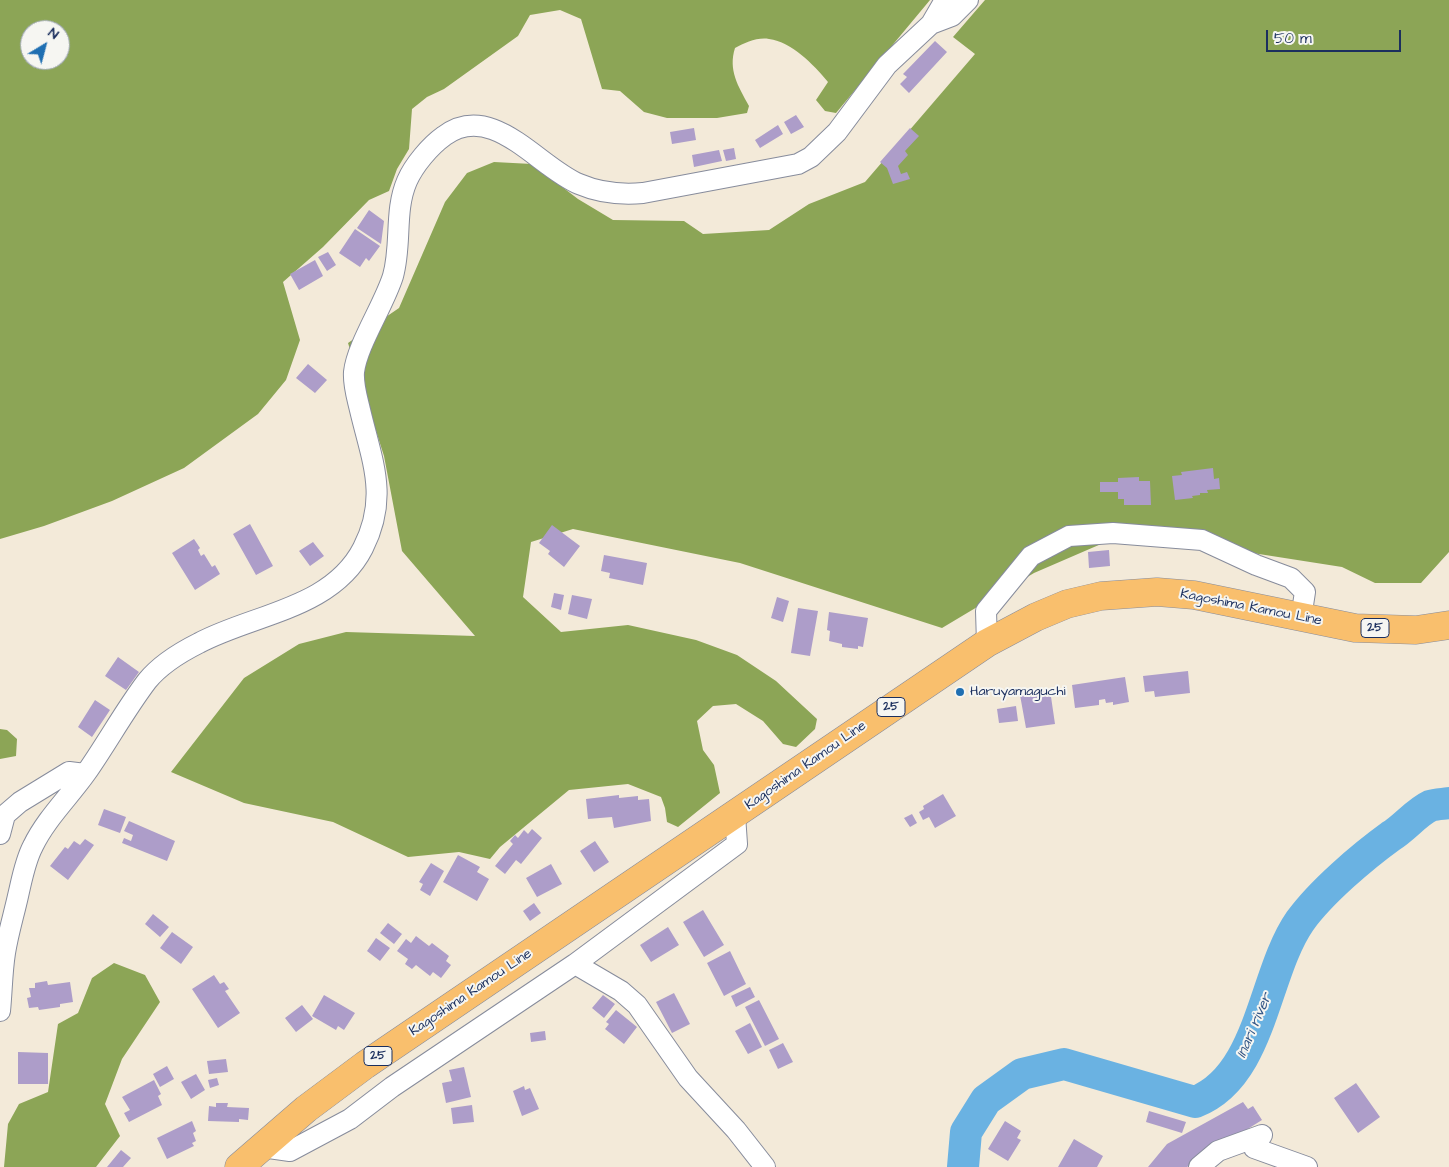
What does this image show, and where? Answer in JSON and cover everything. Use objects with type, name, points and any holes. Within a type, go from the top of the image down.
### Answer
[{"type":"main road","name":"Kagoshima Kamou Line","points":[[239,1167],[365,1065],[987,642],[1036,617],[1067,604],[1120,595],[1157,592],[1194,595],[1355,628],[1416,630],[1449,626]]},
{"type":"street","points":[[0,1011],[5,952],[23,874],[32,847],[85,774],[149,679],[172,660],[219,634],[306,600],[338,578],[362,551],[378,508],[377,475],[354,387],[354,371],[357,357],[384,303],[393,276],[398,254],[400,201],[408,178],[442,137],[456,128],[475,124],[495,129],[576,183],[620,195],[643,193],[730,175],[798,164],[811,157],[826,144],[887,65],[931,24],[946,0]]},
{"type":"street","points":[[931,24],[952,16],[968,0]]},
{"type":"street","points":[[987,642],[986,610],[1031,556],[1069,536],[1114,534],[1202,540],[1256,565],[1291,578],[1305,592],[1301,618]]},
{"type":"street","points":[[0,834],[5,815],[20,802],[69,772],[85,774]]},
{"type":"street","points":[[262,1147],[290,1151],[350,1119],[392,1087],[575,964],[736,844],[734,815]]},
{"type":"street","points":[[575,964],[621,991],[637,1005],[688,1078],[736,1130],[765,1167]]},
{"type":"street","points":[[1199,1167],[1218,1151],[1262,1135],[1254,1148],[1307,1167]]},
{"type":"green space","points":[[0,0],[930,0],[836,113],[825,111],[816,100],[828,82],[816,68],[786,44],[769,39],[760,39],[735,48],[733,56],[735,78],[749,106],[747,113],[717,118],[667,118],[644,112],[620,91],[602,89],[581,19],[560,10],[530,15],[518,36],[444,89],[427,97],[412,109],[409,149],[397,169],[389,191],[369,200],[323,247],[283,282],[300,340],[286,380],[258,414],[184,468],[112,501],[44,526],[0,539]]},
{"type":"green space","points":[[985,0],[1449,0],[1449,552],[1421,583],[1375,583],[1342,567],[1227,549],[1108,541],[1034,573],[942,628],[740,563],[573,529],[531,542],[523,597],[561,632],[628,625],[696,640],[737,655],[776,681],[817,719],[815,729],[796,747],[783,744],[763,721],[736,704],[713,706],[697,721],[703,750],[714,765],[720,793],[678,827],[667,822],[661,797],[628,784],[569,790],[500,847],[490,859],[459,852],[408,857],[333,822],[244,803],[171,772],[244,678],[299,644],[346,632],[475,636],[402,551],[384,456],[348,343],[399,308],[445,202],[467,173],[494,162],[532,164],[578,199],[613,220],[684,221],[703,234],[769,230],[809,204],[865,182],[975,54],[953,37]]},
{"type":"green space","points":[[0,729],[7,730],[17,739],[16,756],[0,759]]},
{"type":"green space","points":[[114,963],[145,975],[160,1002],[122,1059],[105,1104],[120,1136],[96,1167],[4,1167],[8,1124],[19,1104],[48,1092],[58,1024],[78,1013],[92,978]]},
{"type":"building","points":[[935,41],[947,52],[909,93],[900,84],[907,77],[903,74]]},
{"type":"building","points":[[796,115],[804,127],[791,134],[784,122]]},
{"type":"building","points":[[778,125],[783,134],[760,148],[755,140]]},
{"type":"building","points":[[694,128],[696,140],[672,144],[670,132]]},
{"type":"building","points":[[910,128],[919,136],[905,151],[908,155],[898,166],[901,174],[907,172],[910,179],[893,184],[887,168],[880,162]]},
{"type":"building","points":[[734,148],[736,159],[726,161],[723,150]]},
{"type":"building","points":[[719,150],[722,161],[694,167],[692,155]]},
{"type":"building","points":[[369,210],[384,221],[381,244],[357,228]]},
{"type":"building","points":[[355,229],[380,246],[369,261],[366,258],[360,267],[339,253]]},
{"type":"building","points":[[328,252],[336,265],[327,271],[318,257]]},
{"type":"building","points":[[315,260],[323,276],[299,290],[290,274]]},
{"type":"building","points":[[308,364],[327,380],[315,393],[296,378]]},
{"type":"building","points":[[1213,468],[1214,479],[1219,478],[1220,489],[1207,490],[1208,493],[1200,493],[1200,495],[1192,496],[1193,498],[1175,500],[1172,476],[1182,475],[1181,472]]},
{"type":"building","points":[[1139,477],[1139,481],[1150,481],[1151,505],[1124,505],[1124,499],[1118,499],[1118,492],[1100,492],[1100,482],[1118,482],[1118,478]]},
{"type":"building","points":[[250,524],[273,566],[256,575],[233,534]]},
{"type":"building","points":[[552,525],[580,546],[564,567],[548,554],[550,551],[539,543]]},
{"type":"building","points":[[194,539],[200,548],[198,550],[201,556],[204,554],[212,567],[215,565],[220,574],[195,590],[172,553]]},
{"type":"building","points":[[313,542],[324,556],[310,566],[299,551]]},
{"type":"building","points":[[1109,550],[1110,566],[1089,568],[1088,552]]},
{"type":"building","points":[[604,555],[647,563],[643,585],[609,578],[610,573],[601,571]]},
{"type":"building","points":[[554,593],[564,595],[561,610],[551,607]]},
{"type":"building","points":[[572,595],[592,599],[587,619],[568,614]]},
{"type":"building","points":[[777,597],[789,601],[783,622],[771,618]]},
{"type":"building","points":[[798,608],[818,611],[810,656],[791,653]]},
{"type":"building","points":[[829,612],[868,618],[863,647],[858,646],[858,649],[842,647],[842,644],[829,641],[830,631],[827,630]]},
{"type":"building","points":[[118,657],[139,672],[126,690],[105,676]]},
{"type":"building","points":[[1188,671],[1190,693],[1155,697],[1154,691],[1145,692],[1143,676]]},
{"type":"building","points":[[1125,677],[1129,702],[1113,705],[1113,702],[1106,703],[1105,699],[1099,700],[1099,705],[1075,708],[1072,685]]},
{"type":"building","points":[[1050,690],[1055,724],[1026,728],[1020,695]]},
{"type":"building","points":[[95,700],[110,710],[92,737],[78,727]]},
{"type":"building","points":[[1016,706],[1018,721],[999,723],[997,709]]},
{"type":"building","points":[[943,794],[956,816],[935,828],[929,817],[923,820],[919,812],[924,809],[923,806]]},
{"type":"building","points":[[619,795],[619,798],[638,796],[638,800],[649,799],[651,821],[614,828],[612,817],[588,819],[586,799]]},
{"type":"building","points":[[104,809],[126,817],[120,833],[98,825]]},
{"type":"building","points":[[912,814],[917,823],[910,827],[904,818]]},
{"type":"building","points":[[129,821],[175,841],[167,861],[122,843],[124,838],[131,841],[133,835],[124,831]]},
{"type":"building","points":[[532,829],[542,838],[521,864],[516,860],[505,874],[495,866],[513,844],[510,841],[515,835],[518,838],[524,830],[528,834]]},
{"type":"building","points":[[85,839],[94,845],[68,880],[50,866],[65,847],[68,849],[74,841],[80,845]]},
{"type":"building","points":[[595,841],[609,862],[594,872],[580,851]]},
{"type":"building","points":[[458,855],[480,867],[477,872],[489,879],[477,901],[443,882]]},
{"type":"building","points":[[431,863],[444,871],[430,896],[420,890],[423,884],[419,882]]},
{"type":"building","points":[[551,864],[562,884],[537,897],[526,878]]},
{"type":"building","points":[[534,903],[541,913],[530,921],[523,911]]},
{"type":"building","points":[[703,910],[724,945],[704,957],[683,922]]},
{"type":"building","points":[[153,914],[169,927],[160,937],[145,924]]},
{"type":"building","points":[[388,923],[402,934],[394,944],[380,933]]},
{"type":"building","points":[[668,927],[679,945],[651,962],[640,945]]},
{"type":"building","points":[[172,932],[193,947],[181,964],[160,948]]},
{"type":"building","points":[[416,936],[429,946],[432,943],[449,956],[446,961],[451,965],[441,978],[433,972],[430,976],[416,965],[412,969],[405,964],[408,959],[397,951],[406,939],[411,943]]},
{"type":"building","points":[[376,938],[390,948],[380,961],[367,951]]},
{"type":"building","points":[[730,951],[746,984],[724,996],[707,963]]},
{"type":"building","points":[[214,975],[220,984],[224,982],[229,989],[225,991],[240,1013],[218,1028],[192,989]]},
{"type":"building","points":[[47,981],[48,985],[70,982],[73,1002],[60,1004],[60,1007],[39,1010],[38,1007],[29,1008],[27,998],[31,997],[29,988],[35,988],[35,983]]},
{"type":"building","points":[[750,987],[755,997],[736,1007],[731,996]]},
{"type":"building","points":[[674,993],[690,1024],[672,1033],[656,1002]]},
{"type":"building","points":[[324,995],[355,1013],[344,1030],[338,1026],[336,1030],[312,1016]]},
{"type":"building","points":[[603,995],[615,1004],[604,1018],[592,1008]]},
{"type":"building","points":[[759,1000],[779,1039],[765,1046],[745,1007]]},
{"type":"building","points":[[302,1005],[313,1019],[296,1032],[285,1018]]},
{"type":"building","points":[[616,1010],[637,1027],[624,1044],[605,1029],[609,1024],[606,1022]]},
{"type":"building","points":[[750,1023],[762,1047],[748,1054],[735,1031]]},
{"type":"building","points":[[545,1031],[546,1040],[531,1042],[530,1033]]},
{"type":"building","points":[[783,1043],[793,1062],[778,1069],[769,1050]]},
{"type":"building","points":[[18,1052],[48,1053],[48,1084],[18,1084]]},
{"type":"building","points":[[226,1059],[228,1072],[209,1074],[207,1061]]},
{"type":"building","points":[[167,1066],[174,1079],[160,1087],[153,1074]]},
{"type":"building","points":[[464,1067],[471,1097],[446,1103],[442,1083],[452,1081],[449,1070]]},
{"type":"building","points":[[196,1074],[205,1090],[191,1099],[181,1082]]},
{"type":"building","points":[[217,1078],[219,1085],[210,1088],[208,1080]]},
{"type":"building","points":[[154,1080],[161,1094],[158,1096],[162,1105],[129,1122],[124,1113],[130,1110],[122,1097]]},
{"type":"building","points":[[1356,1083],[1380,1117],[1358,1133],[1334,1098]]},
{"type":"building","points":[[524,1086],[525,1090],[530,1088],[539,1109],[522,1116],[513,1091]]},
{"type":"building","points":[[1243,1102],[1248,1109],[1253,1106],[1262,1120],[1187,1167],[1148,1167],[1167,1144]]},
{"type":"building","points":[[216,1103],[228,1103],[227,1107],[249,1108],[248,1120],[239,1119],[239,1122],[208,1121],[209,1106],[216,1107]]},
{"type":"building","points":[[472,1105],[474,1122],[453,1124],[451,1108]]},
{"type":"building","points":[[1149,1111],[1186,1122],[1182,1133],[1146,1122]]},
{"type":"building","points":[[192,1121],[196,1131],[193,1133],[196,1141],[192,1143],[194,1146],[167,1159],[157,1138]]},
{"type":"building","points":[[1005,1121],[1021,1131],[1017,1138],[1021,1140],[1008,1161],[988,1149]]},
{"type":"building","points":[[1074,1139],[1103,1156],[1097,1167],[1058,1167]]},
{"type":"building","points":[[121,1150],[131,1158],[123,1167],[107,1167]]},
{"type":"waterway","name":"Inari river","points":[[963,1167],[966,1132],[986,1100],[1022,1074],[1064,1064],[1195,1102],[1217,1089],[1234,1070],[1248,1047],[1259,1022],[1277,968],[1300,921],[1319,898],[1355,864],[1420,812],[1430,806],[1449,803]]},
{"type":"place","name":"Haruyamaguchi","points":[[960,692]]}]
